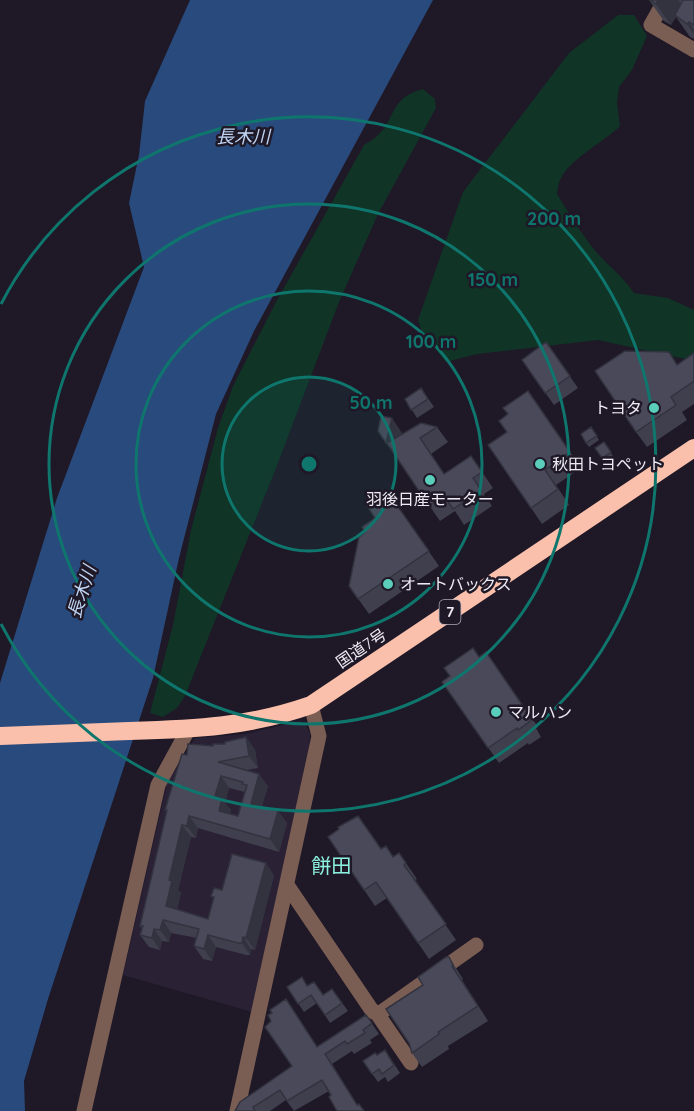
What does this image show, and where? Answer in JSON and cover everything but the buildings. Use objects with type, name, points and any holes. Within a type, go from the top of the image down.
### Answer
[{"type":"highway","name":"国道7号","points":[[0,736],[181,730],[238,725],[279,716],[311,705],[694,448]]},
{"type":"street","points":[[665,0],[651,25],[680,35],[694,50]]},
{"type":"street","points":[[237,1111],[319,736],[311,705]]},
{"type":"street","points":[[84,1111],[158,785],[181,730]]},
{"type":"street","points":[[287,885],[411,1063]]},
{"type":"street","points":[[376,1012],[380,1013],[476,945]]},
{"type":"shaded area","points":[[300,721],[306,725],[310,734],[309,745],[252,1012],[123,975],[167,783],[195,738],[246,734]]},
{"type":"green space","points":[[618,15],[634,15],[647,36],[632,70],[619,87],[617,103],[620,126],[571,165],[560,180],[557,194],[593,248],[634,293],[668,298],[694,310],[694,361],[598,340],[477,354],[446,362],[422,333],[418,320],[463,192],[569,53]]},
{"type":"green space","points":[[423,89],[435,99],[436,108],[378,214],[339,302],[185,696],[177,708],[163,717],[150,713],[173,625],[191,530],[218,428],[233,386],[276,302],[364,145],[383,130],[398,103],[412,93]]},
{"type":"water","name":"長木川","points":[[190,0],[433,0],[254,331],[216,414],[179,558],[153,678],[48,999],[24,1081],[25,1111],[0,1111],[0,683],[57,498],[144,267],[129,203],[139,155],[145,101]]},
{"type":"place","name":"トヨタ","points":[[654,408]]},
{"type":"place","name":"秋田トヨペット","points":[[540,464]]},
{"type":"place","name":"羽後日産モーター","points":[[430,480]]},
{"type":"place","name":"オートバックス","points":[[388,584]]},
{"type":"place","name":"マルハン","points":[[496,712]]},
{"type":"district","name":"餅田","points":[[331,866]]}]
